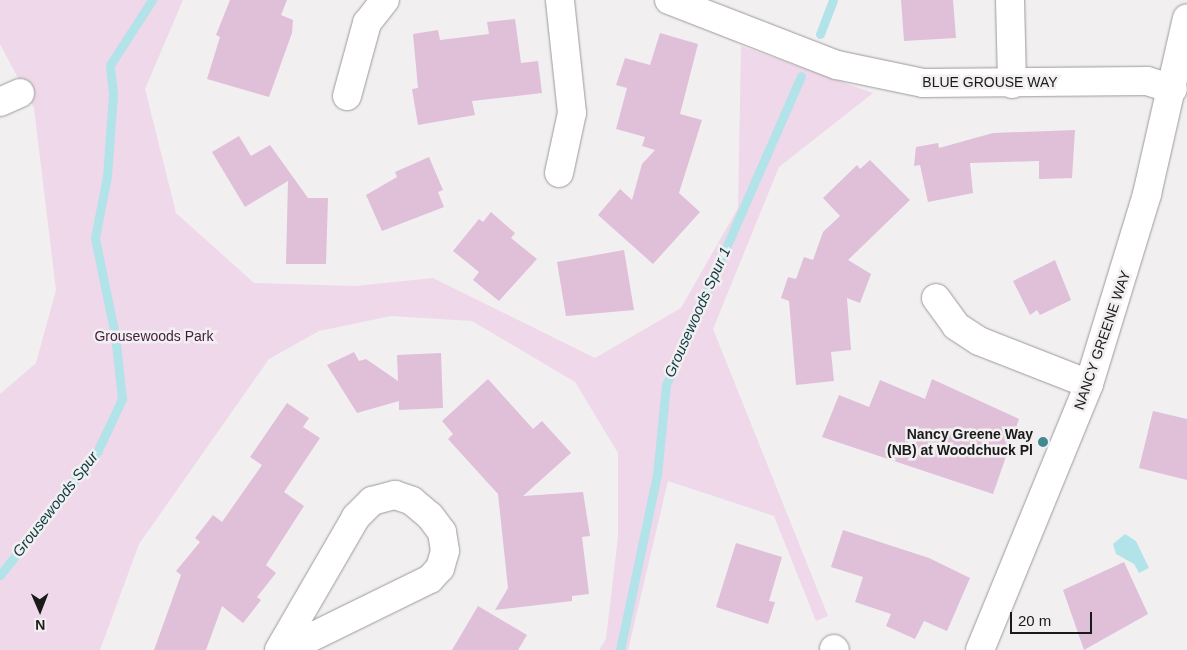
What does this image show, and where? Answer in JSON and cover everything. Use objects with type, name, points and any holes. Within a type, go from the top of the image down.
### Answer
[{"type":"street","points":[[346,96],[367,23],[385,0]]},
{"type":"street","points":[[559,173],[572,114],[560,0]]},
{"type":"street","name":"BLUE GROUSE WAY","points":[[669,0],[837,65],[924,84],[1147,81],[1173,89]]},
{"type":"street","points":[[1010,0],[1012,84]]},
{"type":"street","name":"NANCY GREENE WAY","points":[[980,650],[1089,384],[1131,252],[1173,89],[1187,18]]},
{"type":"street","points":[[936,298],[956,326],[979,341],[1089,384]]},
{"type":"street","points":[[279,650],[356,517],[372,501],[394,495],[412,501],[430,516],[442,532],[445,551],[440,568],[430,579],[285,650]]},
{"type":"green space","name":"Grousewoods Park","points":[[0,0],[183,0],[145,89],[176,213],[254,283],[356,286],[433,278],[595,358],[681,308],[738,208],[741,46],[873,93],[779,167],[713,329],[828,616],[816,621],[774,516],[668,481],[628,650],[599,650],[606,639],[618,537],[618,453],[575,382],[472,321],[391,316],[319,331],[269,359],[139,544],[100,650],[0,650],[0,394],[36,363],[56,290],[34,108],[0,44]]},
{"type":"water","points":[[1125,534],[1136,541],[1149,568],[1139,573],[1134,564],[1116,554],[1113,544]]},
{"type":"building","points":[[230,0],[287,0],[281,15],[293,20],[292,33],[269,97],[207,79],[220,37],[216,35]]},
{"type":"building","points":[[901,0],[953,0],[956,38],[904,41]]},
{"type":"building","points":[[515,19],[521,63],[538,61],[542,93],[472,101],[475,115],[418,125],[412,89],[418,88],[413,34],[438,30],[440,40],[489,34],[487,22]]},
{"type":"building","points":[[660,33],[698,44],[680,114],[702,120],[679,193],[700,212],[653,264],[598,215],[620,189],[632,200],[642,164],[655,150],[642,146],[645,137],[616,129],[627,88],[616,85],[625,58],[650,65]]},
{"type":"building","points":[[1075,130],[1072,178],[1039,179],[1039,161],[970,163],[973,193],[928,202],[920,165],[914,166],[916,147],[938,143],[939,148],[993,133]]},
{"type":"building","points":[[239,136],[251,156],[270,145],[308,198],[328,198],[326,264],[286,264],[288,181],[245,207],[212,152]]},
{"type":"building","points":[[429,157],[443,190],[438,192],[444,207],[382,231],[366,195],[397,177],[395,172]]},
{"type":"building","points":[[870,160],[910,200],[848,260],[871,274],[860,303],[847,298],[851,350],[831,352],[834,381],[796,385],[789,301],[781,298],[788,277],[796,279],[804,257],[813,260],[823,232],[840,216],[823,198],[857,165],[860,169]]},
{"type":"building","points":[[491,212],[515,233],[511,238],[537,259],[499,301],[473,280],[479,272],[453,251],[479,219],[483,222]]},
{"type":"building","points":[[624,250],[634,310],[566,316],[557,262]]},
{"type":"building","points":[[1055,260],[1071,300],[1040,315],[1037,310],[1030,315],[1013,281]]},
{"type":"building","points":[[354,352],[359,361],[366,359],[398,381],[397,355],[441,353],[443,408],[399,410],[399,401],[357,413],[327,365]]},
{"type":"building","points":[[488,379],[533,429],[542,421],[571,453],[523,496],[583,492],[590,536],[582,537],[589,594],[572,596],[572,601],[495,610],[508,588],[498,494],[448,439],[453,434],[442,421]]},
{"type":"building","points":[[932,379],[1019,419],[993,494],[822,437],[839,395],[869,407],[880,380],[925,399]]},
{"type":"building","points":[[287,403],[309,418],[303,427],[320,438],[284,492],[304,506],[266,565],[276,573],[257,597],[261,600],[243,623],[222,606],[206,650],[154,650],[181,575],[176,571],[200,542],[195,538],[213,515],[222,522],[262,465],[250,457]]},
{"type":"building","points":[[1153,411],[1187,419],[1187,480],[1139,468]]},
{"type":"building","points":[[843,530],[929,558],[970,578],[947,631],[924,621],[915,639],[886,626],[891,614],[855,602],[863,577],[831,567]]},
{"type":"building","points":[[736,543],[782,557],[769,601],[775,602],[768,624],[716,607]]},
{"type":"building","points":[[1124,562],[1148,614],[1084,650],[1063,590]]},
{"type":"building","points":[[478,606],[527,635],[518,650],[452,650]]},
{"type":"waterway","name":"Grousewoods Spur","points":[[0,575],[97,452],[122,399],[115,335],[95,238],[107,176],[113,94],[110,65],[152,0]]},
{"type":"waterway","name":"Grousewoods Spur 1","points":[[820,34],[833,0]]},
{"type":"waterway","name":"Grousewoods Spur 1","points":[[620,650],[657,475],[666,385],[801,76]]},
{"type":"place","name":"Nancy Greene Way (NB) at Woodchuck Pl","points":[[1043,442]]}]
